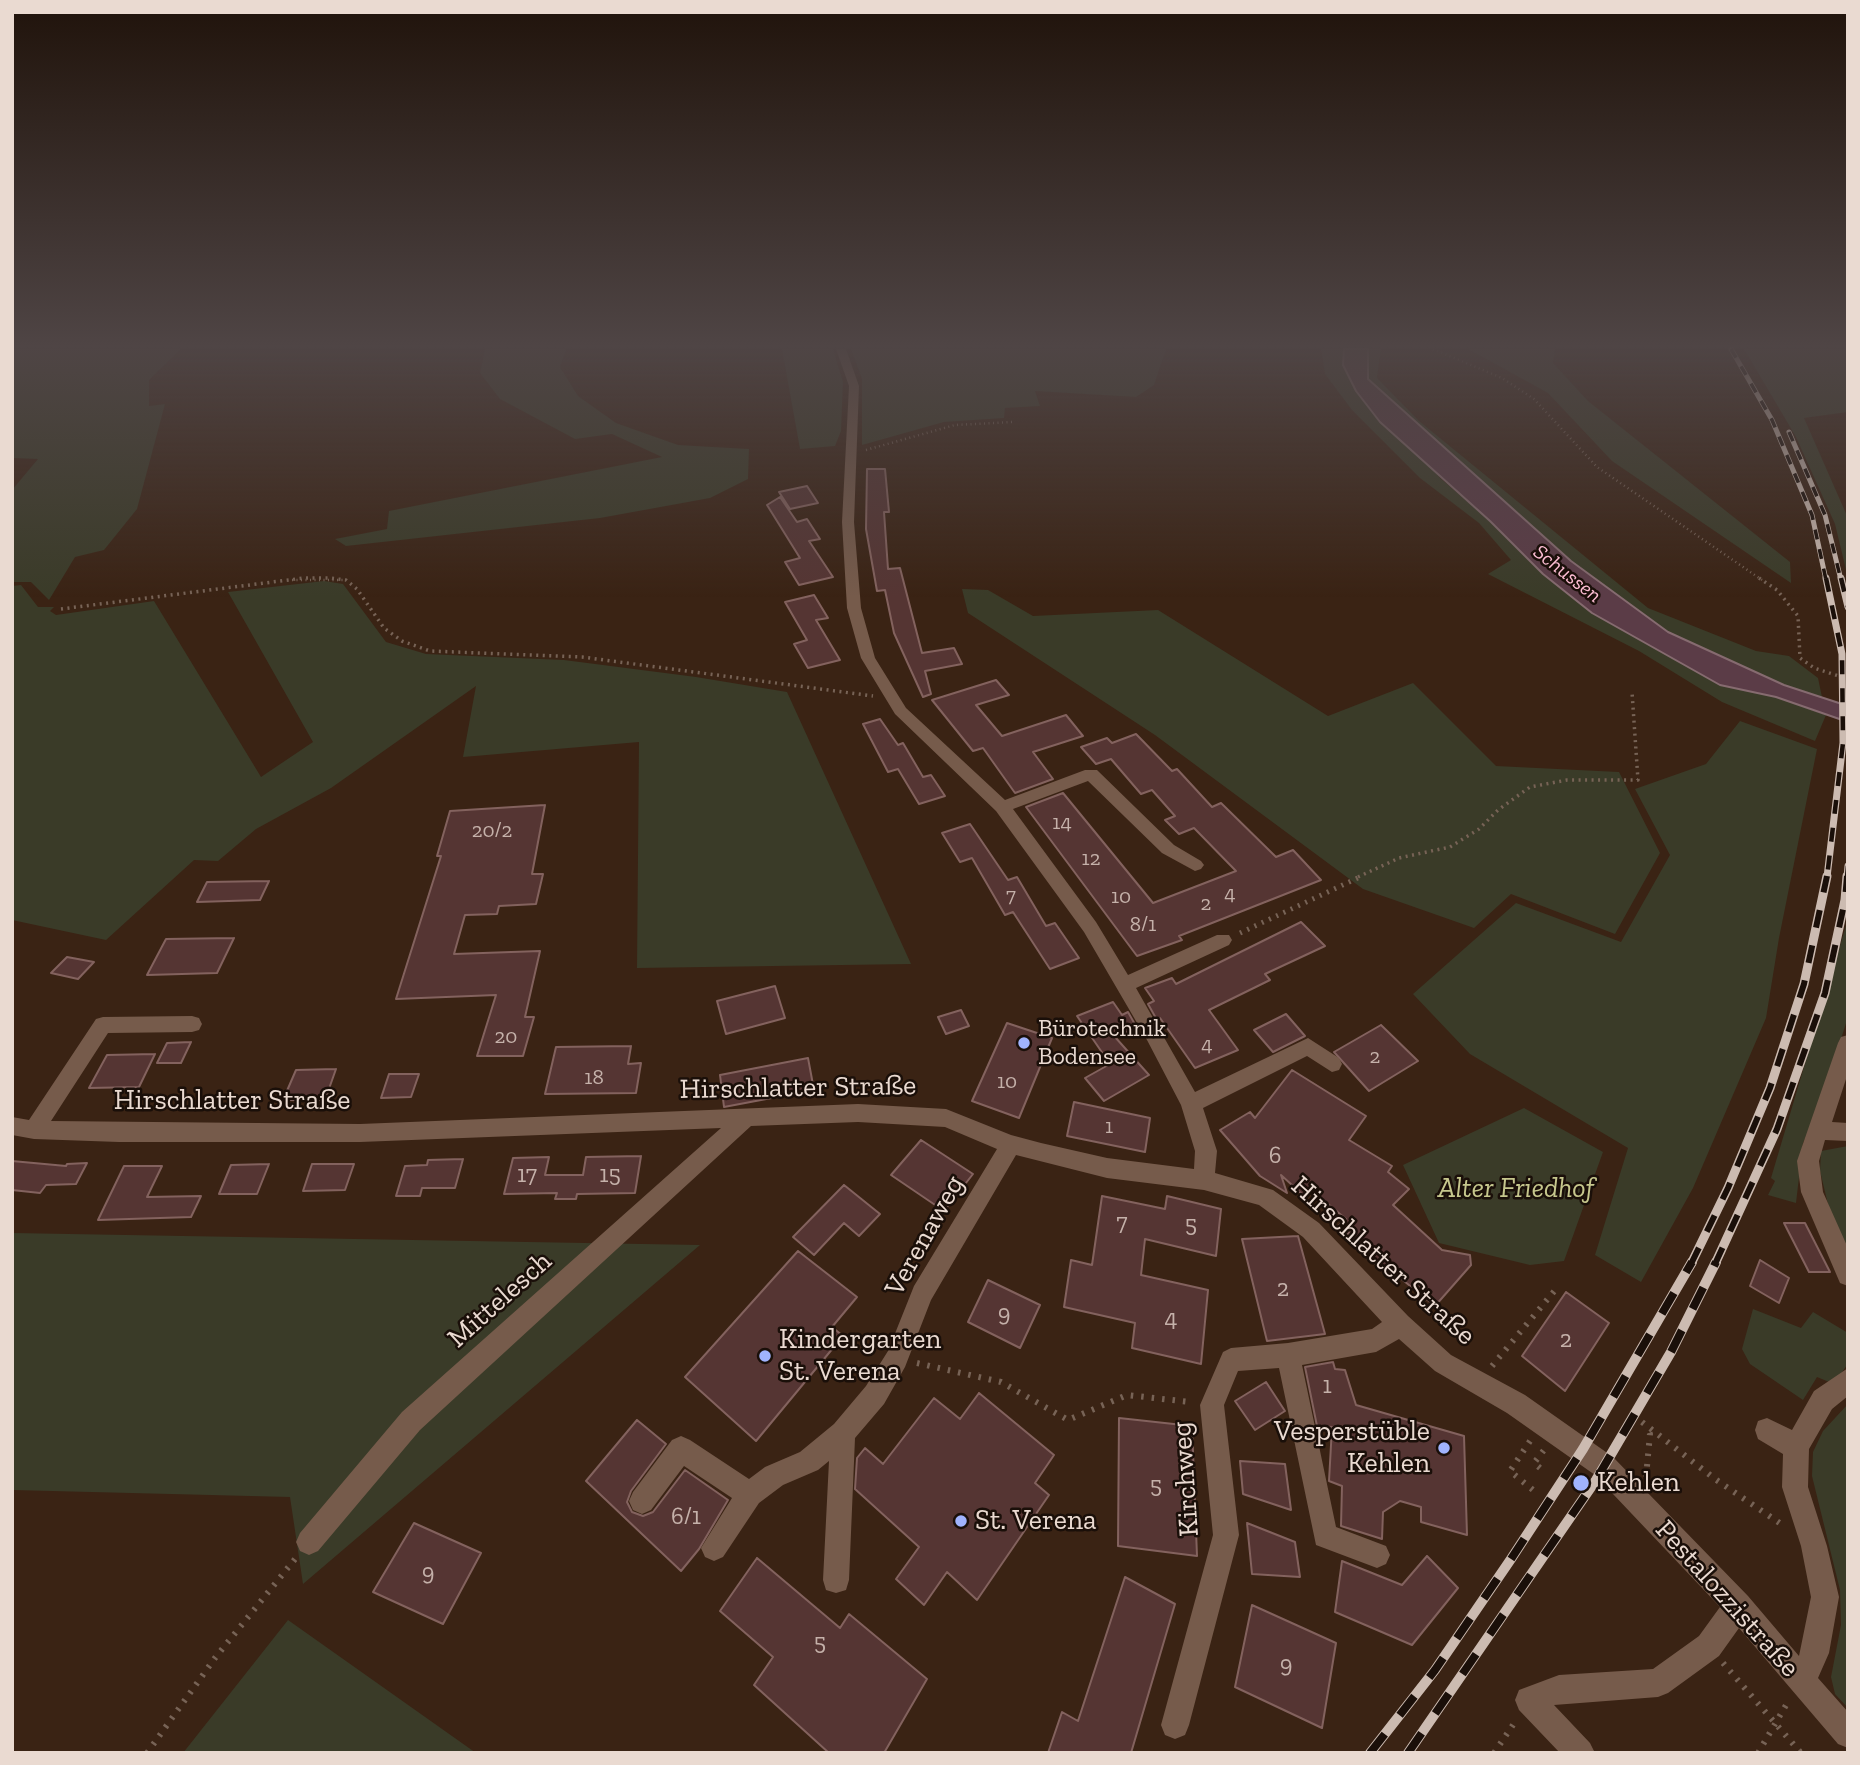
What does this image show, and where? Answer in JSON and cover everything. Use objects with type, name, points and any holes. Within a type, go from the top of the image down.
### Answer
[{"type":"street","points":[[853,431],[848,522],[854,608],[868,658],[900,711],[1002,807],[1090,927],[1192,1104],[1206,1151],[1204,1180]]},
{"type":"street","points":[[1002,807],[1091,774],[1168,849],[1195,865]]},
{"type":"street","points":[[1125,985],[1223,940]]},
{"type":"street","points":[[34,1130],[103,1025],[192,1024]]},
{"type":"street","points":[[1848,1043],[1808,1161],[1812,1192],[1848,1275]]},
{"type":"street","points":[[1192,1104],[1308,1046],[1332,1064]]},
{"type":"street","name":"Hirschlatter Straße","points":[[12,1126],[34,1130],[360,1133],[858,1113],[946,1118],[1009,1144],[1107,1168],[1204,1180],[1265,1197],[1311,1230],[1400,1324],[1443,1363],[1516,1404],[1604,1466]]},
{"type":"street","name":"Mittelesch","points":[[309,1542],[411,1421],[747,1117]]},
{"type":"street","points":[[1818,1131],[1848,1132]]},
{"type":"street","name":"Verenaweg","points":[[750,1494],[774,1476],[809,1461],[843,1433],[875,1395],[897,1359],[922,1294],[1003,1161],[1009,1144]]},
{"type":"street","name":"Kirchweg","points":[[1175,1725],[1226,1535],[1212,1405],[1231,1360],[1287,1355],[1376,1340],[1400,1324]]},
{"type":"street","points":[[1287,1355],[1325,1536],[1377,1555]]},
{"type":"street","points":[[1802,1681],[1815,1653],[1825,1597],[1814,1546],[1795,1487],[1796,1447],[1823,1400],[1848,1380]]},
{"type":"street","points":[[1767,1430],[1796,1447]]},
{"type":"street","points":[[836,1580],[843,1433]]},
{"type":"street","points":[[642,1501],[681,1449],[750,1494],[714,1548]]},
{"type":"street","name":"Pestalozzistraße","points":[[1604,1466],[1738,1606],[1848,1734]]},
{"type":"street","points":[[1580,1753],[1529,1700],[1559,1689],[1658,1683],[1709,1646],[1738,1606]]},
{"type":"path","points":[[850,452],[930,431]]},
{"type":"path","points":[[1564,431],[1597,467],[1777,590],[1798,616],[1800,658],[1814,668],[1848,679]]},
{"type":"path","points":[[61,609],[304,578],[329,578],[345,580],[357,589],[384,628],[402,641],[430,651],[582,657],[846,694],[873,696],[887,692]]},
{"type":"path","points":[[1223,940],[1399,858],[1450,847],[1479,829],[1498,810],[1530,787],[1567,780],[1637,780],[1632,692]]},
{"type":"path","points":[[1492,1366],[1556,1289]]},
{"type":"path","points":[[897,1359],[1001,1382],[1068,1420],[1126,1395],[1212,1405]]},
{"type":"path","points":[[1645,1482],[1650,1434],[1645,1424],[1747,1504],[1814,1546]]},
{"type":"path","points":[[1533,1490],[1510,1471],[1534,1435]]},
{"type":"path","points":[[147,1753],[215,1658],[309,1542]]},
{"type":"path","points":[[1709,1646],[1801,1753]]},
{"type":"path","points":[[1758,1753],[1802,1681]]},
{"type":"path","points":[[1494,1753],[1529,1700]]},
{"type":"green space","points":[[12,431],[158,431],[137,509],[104,550],[75,557],[49,600],[31,582],[12,582],[12,490],[38,459],[12,458]]},
{"type":"green space","points":[[561,431],[640,431],[678,445],[749,449],[748,479],[710,498],[600,518],[346,546],[335,539],[387,529],[389,511],[662,457],[612,434],[575,439]]},
{"type":"green space","points":[[797,431],[841,431],[835,446],[800,449]]},
{"type":"green space","points":[[862,431],[911,431],[862,445]]},
{"type":"green space","points":[[1373,431],[1400,431],[1440,478],[1490,521],[1543,574],[1776,697],[1826,715],[1815,741],[1722,702],[1639,651],[1488,574],[1511,560],[1479,523],[1420,478]]},
{"type":"green space","points":[[1426,431],[1432,431],[1648,608],[1756,651],[1789,656],[1818,678],[1822,697],[1784,685],[1668,632],[1571,561]]},
{"type":"green space","points":[[1584,431],[1626,431],[1790,562],[1791,583],[1612,461]]},
{"type":"green space","points":[[1793,431],[1810,431],[1848,518],[1848,578],[1835,524]]},
{"type":"green space","points":[[324,581],[343,584],[386,642],[426,654],[564,660],[787,692],[911,964],[637,968],[639,742],[463,757],[476,686],[331,788],[256,829],[218,861],[194,860],[106,940],[12,920],[12,586],[21,585],[38,607],[54,607],[50,611],[56,615],[154,601],[261,777],[313,742],[228,592]]},
{"type":"green space","points":[[962,589],[988,590],[1033,616],[1158,610],[1328,716],[1413,683],[1496,766],[1619,772],[1660,853],[1615,934],[1511,894],[1474,928],[1363,889],[1155,735],[968,613]]},
{"type":"green space","points":[[1740,721],[1817,749],[1779,938],[1766,1018],[1693,1188],[1641,1282],[1595,1255],[1628,1148],[1470,1054],[1413,994],[1516,903],[1621,942],[1670,855],[1635,789],[1706,764]]},
{"type":"green space","points":[[1848,919],[1848,1017],[1818,1111],[1803,1143],[1796,1203],[1768,1195],[1775,1181],[1771,1178]]},
{"type":"green space","name":"Alter Friedhof","points":[[1524,1108],[1603,1152],[1564,1261],[1530,1265],[1439,1243],[1403,1165]]},
{"type":"green space","points":[[1848,1146],[1848,1259],[1834,1229],[1820,1171],[1821,1151]]},
{"type":"green space","points":[[12,1233],[700,1245],[303,1584],[290,1497],[12,1490]]},
{"type":"green space","points":[[1753,1309],[1801,1328],[1813,1312],[1848,1333],[1847,1365],[1834,1384],[1817,1377],[1803,1400],[1750,1364],[1742,1349]]},
{"type":"green space","points":[[1848,1404],[1848,1708],[1835,1694],[1831,1677],[1841,1625],[1840,1590],[1812,1476],[1813,1452],[1823,1431]]},
{"type":"green space","points":[[288,1620],[476,1753],[183,1753]]},
{"type":"water","name":"Schussen","points":[[1390,431],[1426,431],[1571,561],[1668,632],[1784,685],[1848,706],[1848,722],[1776,697],[1720,685],[1592,613],[1543,574],[1490,521]]},
{"type":"building","points":[[867,469],[885,469],[889,512],[884,512],[888,569],[900,568],[922,653],[954,648],[962,664],[925,671],[931,694],[923,697],[894,633],[885,590],[877,591],[866,529]]},
{"type":"building","points":[[807,486],[818,503],[790,509],[779,492]]},
{"type":"building","points":[[780,497],[797,522],[807,519],[820,539],[809,541],[833,577],[799,585],[785,562],[800,558],[767,505]]},
{"type":"building","points":[[814,595],[828,618],[816,620],[840,660],[808,668],[794,644],[807,640],[785,602]]},
{"type":"building","points":[[996,680],[1009,695],[976,705],[1002,736],[1066,715],[1083,736],[1033,752],[1053,779],[1015,793],[983,748],[973,751],[932,700]]},
{"type":"building","points":[[880,719],[898,745],[903,743],[923,777],[931,775],[945,796],[919,804],[898,769],[888,772],[863,724]]},
{"type":"building","points":[[1136,734],[1172,771],[1177,769],[1212,807],[1221,803],[1276,857],[1293,850],[1321,880],[1179,936],[1182,940],[1137,956],[1026,807],[1063,793],[1153,903],[1236,871],[1194,828],[1179,834],[1165,820],[1175,816],[1152,790],[1141,794],[1111,759],[1096,764],[1081,747],[1107,738],[1112,743]]},
{"type":"building","points":[[545,805],[532,874],[543,874],[536,904],[499,906],[497,914],[465,915],[454,954],[540,951],[525,1017],[534,1017],[523,1056],[477,1056],[496,995],[396,999],[441,856],[437,856],[450,811]]},
{"type":"building","points":[[970,824],[1008,880],[1017,877],[1046,926],[1055,923],[1079,958],[1050,969],[1013,912],[1005,915],[972,858],[960,862],[942,833]]},
{"type":"building","points":[[269,881],[260,900],[197,902],[207,882]]},
{"type":"building","points":[[1301,922],[1325,946],[1265,974],[1270,980],[1209,1010],[1238,1050],[1195,1068],[1160,1018],[1157,1020],[1148,1004],[1154,1001],[1145,988],[1172,978],[1176,984]]},
{"type":"building","points":[[234,938],[217,973],[147,975],[166,939]]},
{"type":"building","points":[[67,957],[94,962],[78,979],[51,973]]},
{"type":"building","points":[[775,986],[785,1018],[726,1034],[717,1001]]},
{"type":"building","points":[[1113,1002],[1122,1015],[1128,1012],[1137,1028],[1115,1037],[1149,1075],[1104,1101],[1085,1078],[1110,1064],[1077,1016]]},
{"type":"building","points":[[961,1010],[969,1026],[946,1034],[938,1017]]},
{"type":"building","points":[[1286,1014],[1305,1036],[1273,1052],[1254,1030]]},
{"type":"building","points":[[1007,1023],[1052,1038],[1019,1118],[972,1101]]},
{"type":"building","points":[[1381,1025],[1418,1061],[1369,1091],[1334,1052]]},
{"type":"building","points":[[191,1042],[181,1063],[157,1063],[167,1043]]},
{"type":"building","points":[[631,1046],[628,1064],[641,1063],[636,1093],[545,1094],[556,1047]]},
{"type":"building","points":[[155,1054],[139,1087],[89,1088],[107,1055]]},
{"type":"building","points":[[808,1058],[814,1090],[724,1107],[720,1075]]},
{"type":"building","points":[[336,1069],[325,1100],[283,1100],[296,1070]]},
{"type":"building","points":[[1292,1070],[1366,1116],[1349,1140],[1392,1166],[1388,1172],[1409,1189],[1393,1205],[1442,1250],[1470,1255],[1471,1265],[1435,1306],[1399,1277],[1394,1282],[1344,1234],[1351,1234],[1338,1226],[1346,1219],[1310,1189],[1304,1196],[1281,1175],[1287,1193],[1260,1176],[1220,1130],[1250,1112],[1255,1118]]},
{"type":"building","points":[[389,1074],[419,1074],[411,1097],[381,1098]]},
{"type":"building","points":[[1074,1102],[1150,1118],[1145,1152],[1067,1136]]},
{"type":"building","points":[[921,1140],[973,1174],[944,1211],[891,1175]]},
{"type":"building","points":[[641,1156],[635,1193],[577,1194],[576,1199],[555,1199],[557,1193],[504,1194],[513,1158],[549,1157],[545,1175],[583,1175],[586,1157]]},
{"type":"building","points":[[463,1159],[455,1188],[422,1188],[420,1196],[396,1196],[405,1166],[427,1165],[428,1160]]},
{"type":"building","points":[[12,1161],[66,1166],[87,1163],[76,1184],[46,1185],[40,1193],[12,1190]]},
{"type":"building","points":[[269,1164],[257,1194],[219,1194],[231,1165]]},
{"type":"building","points":[[312,1164],[354,1164],[345,1190],[303,1191]]},
{"type":"building","points":[[124,1166],[162,1166],[147,1197],[201,1196],[191,1217],[98,1220]]},
{"type":"building","points":[[844,1185],[880,1214],[859,1236],[844,1223],[814,1255],[793,1237]]},
{"type":"building","points":[[1102,1196],[1165,1209],[1167,1196],[1221,1209],[1216,1256],[1145,1239],[1141,1275],[1208,1290],[1201,1364],[1132,1348],[1135,1323],[1064,1307],[1071,1260],[1092,1265]]},
{"type":"building","points":[[1784,1223],[1805,1223],[1830,1272],[1809,1272]]},
{"type":"building","points":[[1298,1236],[1325,1334],[1267,1341],[1242,1239]]},
{"type":"building","name":"Kindergarten St. Verena","points":[[798,1251],[857,1297],[832,1327],[843,1336],[756,1441],[685,1377]]},
{"type":"building","points":[[1760,1260],[1789,1278],[1779,1303],[1750,1286]]},
{"type":"building","points":[[988,1280],[1040,1305],[1020,1348],[968,1322]]},
{"type":"building","points":[[1566,1292],[1609,1323],[1565,1391],[1522,1356]]},
{"type":"building","points":[[1333,1362],[1335,1369],[1345,1370],[1356,1405],[1464,1436],[1467,1535],[1421,1522],[1421,1507],[1400,1501],[1383,1512],[1382,1539],[1341,1526],[1342,1486],[1329,1481],[1332,1427],[1317,1426],[1305,1367]]},
{"type":"building","points":[[1266,1382],[1285,1411],[1255,1430],[1235,1401]]},
{"type":"building","name":"St. Verena","points":[[979,1393],[1054,1455],[1035,1483],[1049,1495],[977,1600],[947,1572],[924,1605],[896,1579],[919,1547],[855,1489],[857,1458],[865,1448],[883,1464],[934,1398],[960,1419]]},
{"type":"building","points":[[1119,1418],[1192,1426],[1197,1556],[1118,1546]]},
{"type":"building","points":[[637,1420],[666,1444],[631,1491],[627,1502],[632,1512],[643,1516],[653,1512],[685,1470],[728,1500],[699,1549],[681,1571],[586,1481]]},
{"type":"building","points":[[1240,1461],[1285,1464],[1291,1510],[1243,1494]]},
{"type":"building","points":[[414,1523],[481,1553],[443,1624],[373,1592]]},
{"type":"building","points":[[1247,1523],[1295,1542],[1300,1577],[1252,1574]]},
{"type":"building","points":[[1427,1556],[1458,1588],[1412,1645],[1335,1612],[1342,1561],[1402,1585]]},
{"type":"building","points":[[757,1558],[840,1628],[849,1614],[927,1679],[884,1753],[829,1753],[754,1685],[773,1657],[720,1611]]},
{"type":"building","points":[[1125,1577],[1175,1604],[1131,1753],[1048,1753],[1062,1712],[1078,1721]]},
{"type":"building","points":[[1252,1605],[1336,1643],[1322,1728],[1235,1687]]},
{"type":"railway","points":[[1777,431],[1812,515],[1826,580]]},
{"type":"railway","points":[[1789,432],[1825,515],[1841,580]]},
{"type":"railway","points":[[1826,578],[1842,654],[1843,743],[1827,877]]},
{"type":"railway","points":[[1841,578],[1848,607]]},
{"type":"railway","points":[[1847,877],[1848,866]]},
{"type":"railway","points":[[1692,1262],[1728,1188],[1770,1088],[1804,984],[1827,876]]},
{"type":"railway","points":[[1715,1264],[1777,1129],[1825,993],[1845,900],[1847,876]]},
{"type":"railway","points":[[1370,1753],[1435,1670],[1511,1559],[1583,1449],[1692,1262]]},
{"type":"railway","points":[[1408,1753],[1596,1480],[1671,1352],[1715,1264]]},
{"type":"place","name":"Bürotechnik Bodensee","points":[[1024,1043]]},
{"type":"place","name":"Kindergarten St. Verena","points":[[765,1356]]},
{"type":"place","name":"Vesperstüble Kehlen","points":[[1444,1448]]},
{"type":"place","name":"Kehlen","points":[[1581,1483]]},
{"type":"place","name":"St. Verena","points":[[961,1521]]}]
